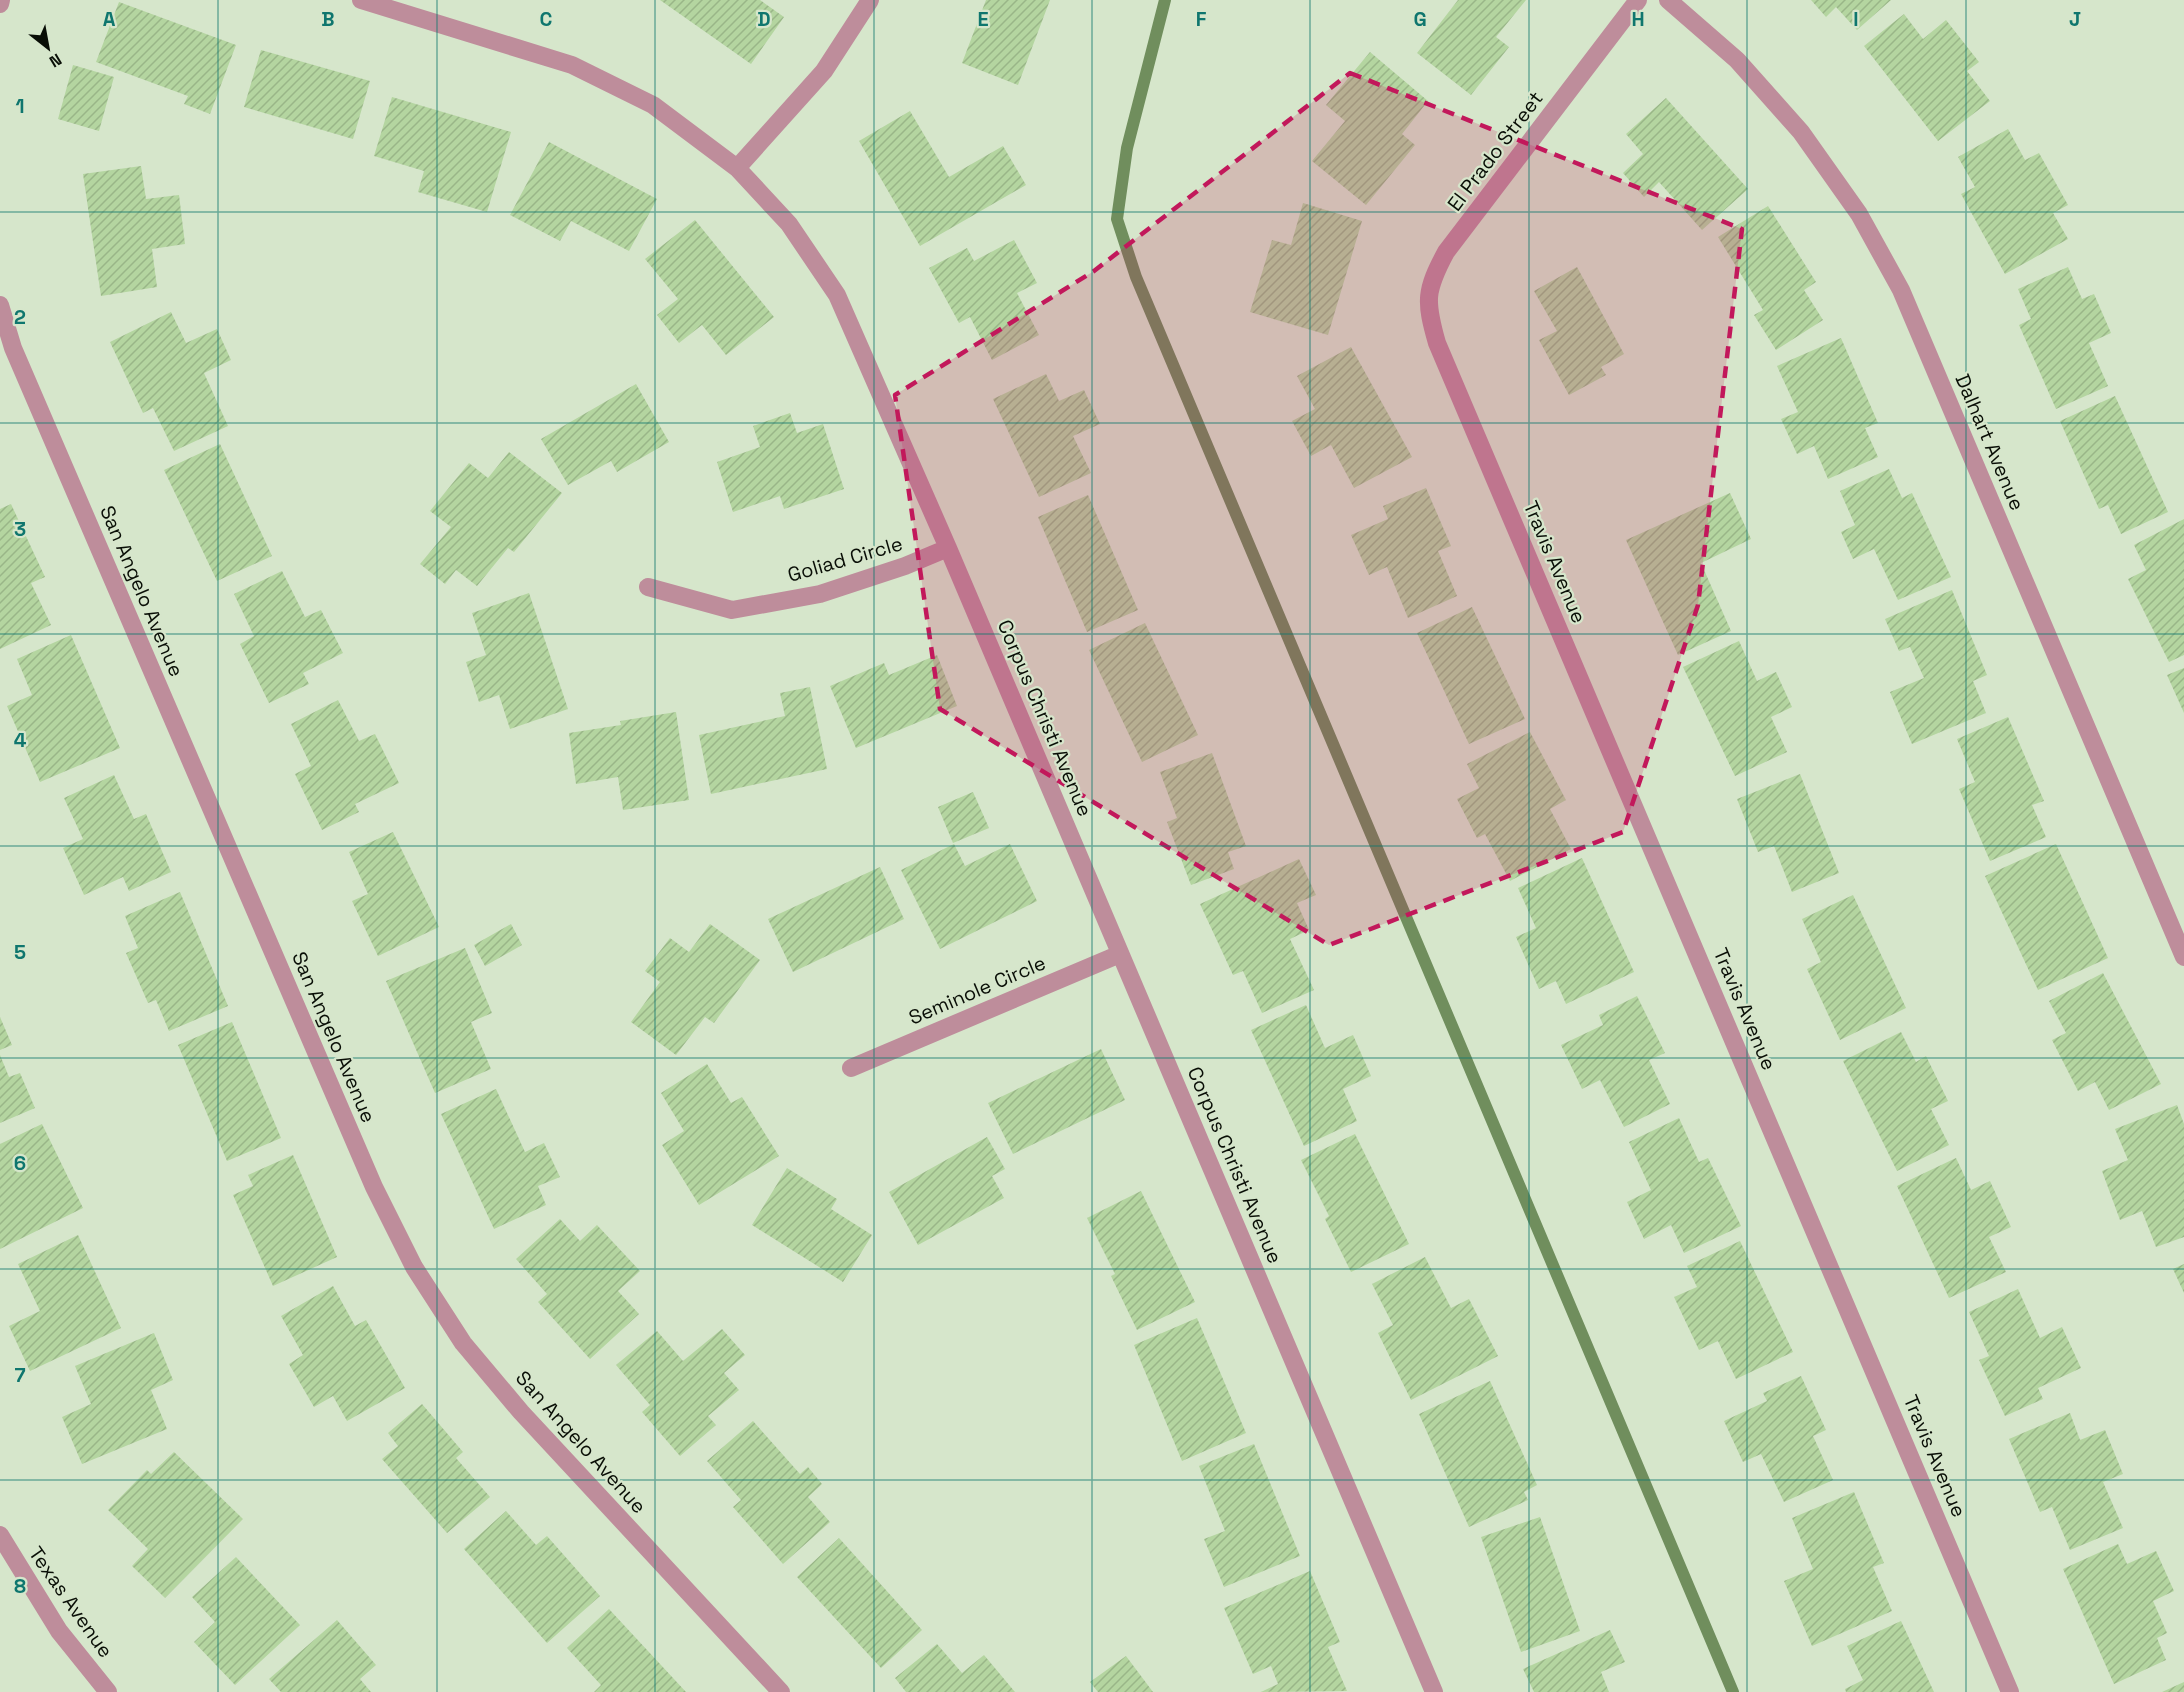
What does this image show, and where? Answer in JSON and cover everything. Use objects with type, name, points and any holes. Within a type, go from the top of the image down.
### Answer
[{"type":"street","name":"Corpus Christi Avenue","points":[[361,0],[572,65],[653,105],[737,168],[789,224],[837,295],[948,548],[1434,1692]]},
{"type":"street","points":[[737,168],[824,71],[870,0]]},
{"type":"street","name":"El Prado Street","points":[[1437,343],[1428,313],[1431,280],[1446,252],[1638,0]]},
{"type":"street","name":"Dalhart Avenue","points":[[1668,0],[1737,60],[1801,132],[1859,214],[1901,290],[2184,957]]},
{"type":"street","name":"San Angelo Avenue","points":[[0,305],[13,348],[374,1186],[414,1267],[463,1343],[520,1412],[781,1692]]},
{"type":"street","name":"Travis Avenue","points":[[1437,343],[2010,1692]]},
{"type":"street","name":"Goliad Circle","points":[[648,586],[732,610],[820,594],[905,566],[948,548]]},
{"type":"street","name":"Seminole Circle","points":[[851,1068],[1120,954]]},
{"type":"street","name":"Texas Avenue","points":[[0,1535],[59,1631],[108,1692]]},
{"type":"highlighted area","points":[[1350,73],[1742,229],[1698,605],[1623,832],[1329,945],[940,709],[895,395],[1094,271]]},
{"type":"building","points":[[660,0],[760,0],[784,17],[751,64]]},
{"type":"building","points":[[986,0],[1050,0],[1018,85],[962,63]]},
{"type":"building","points":[[1458,0],[1526,0],[1496,37],[1509,47],[1471,95],[1417,53]]},
{"type":"building","points":[[1811,0],[1891,0],[1857,30],[1836,7],[1826,17]]},
{"type":"building","points":[[119,2],[236,45],[210,114],[184,104],[188,96],[96,62]]},
{"type":"building","points":[[1904,14],[1923,39],[1946,20],[1979,62],[1967,71],[1990,101],[1938,141],[1864,46]]},
{"type":"building","points":[[261,50],[370,81],[353,139],[244,107]]},
{"type":"building","points":[[1370,52],[1428,101],[1402,134],[1415,145],[1366,205],[1312,161],[1345,121],[1326,105]]},
{"type":"building","points":[[73,65],[114,77],[99,131],[58,119]]},
{"type":"building","points":[[392,97],[511,132],[487,212],[418,192],[424,171],[374,156]]},
{"type":"building","points":[[1666,98],[1748,189],[1702,230],[1659,182],[1644,197],[1623,173],[1643,154],[1626,134]]},
{"type":"building","points":[[910,111],[949,177],[1003,146],[1026,185],[920,246],[859,141]]},
{"type":"building","points":[[2008,129],[2025,160],[2039,153],[2068,205],[2053,213],[2068,239],[2005,274],[1961,194],[1975,187],[1958,157]]},
{"type":"building","points":[[549,142],[657,199],[629,251],[571,221],[560,241],[510,215]]},
{"type":"building","points":[[141,166],[146,199],[179,195],[185,244],[152,249],[157,287],[101,296],[83,174]]},
{"type":"building","points":[[1303,203],[1362,221],[1328,335],[1250,312],[1272,240],[1291,245]]},
{"type":"building","points":[[1768,206],[1816,282],[1804,290],[1823,320],[1776,350],[1754,315],[1763,310],[1718,237]]},
{"type":"building","points":[[695,220],[774,317],[726,355],[702,325],[679,343],[657,315],[678,299],[645,259]]},
{"type":"building","points":[[1014,240],[1037,283],[1017,293],[1039,335],[992,360],[970,317],[959,323],[929,268],[967,248],[974,261]]},
{"type":"building","points":[[1577,267],[1624,354],[1601,367],[1606,375],[1569,395],[1539,340],[1557,331],[1534,291]]},
{"type":"building","points":[[2068,267],[2082,299],[2094,294],[2111,333],[2089,343],[2108,386],[2056,409],[2019,325],[2031,319],[2018,289]]},
{"type":"building","points":[[171,312],[186,343],[217,329],[231,360],[204,373],[228,426],[174,451],[153,408],[143,413],[110,342]]},
{"type":"building","points":[[1841,338],[1878,423],[1865,428],[1878,457],[1828,479],[1814,446],[1797,454],[1781,419],[1798,412],[1777,366]]},
{"type":"building","points":[[1351,347],[1412,457],[1354,488],[1331,445],[1311,456],[1292,421],[1315,409],[1297,376]]},
{"type":"building","points":[[1046,374],[1059,401],[1084,390],[1100,424],[1073,436],[1091,473],[1039,497],[993,399]]},
{"type":"building","points":[[636,384],[669,442],[617,472],[611,461],[568,485],[541,439]]},
{"type":"building","points":[[2115,396],[2168,512],[2121,534],[2108,505],[2099,509],[2060,421]]},
{"type":"building","points":[[790,413],[797,433],[823,424],[844,489],[784,509],[780,496],[733,512],[717,462],[760,447],[753,426]]},
{"type":"building","points":[[220,444],[272,556],[217,581],[164,470]]},
{"type":"building","points":[[509,452],[562,493],[514,552],[508,548],[477,586],[456,570],[445,584],[420,564],[451,527],[430,511],[469,463],[488,478]]},
{"type":"building","points":[[1889,469],[1902,498],[1912,493],[1951,577],[1898,600],[1874,549],[1853,559],[1841,532],[1855,525],[1840,491]]},
{"type":"building","points":[[1426,488],[1451,546],[1438,551],[1457,596],[1408,618],[1387,567],[1369,575],[1351,535],[1388,519],[1383,506]]},
{"type":"building","points":[[1730,493],[1751,539],[1701,563],[1731,631],[1678,655],[1626,540]]},
{"type":"building","points":[[1088,495],[1138,610],[1087,632],[1038,517]]},
{"type":"building","points":[[11,504],[45,577],[31,583],[51,625],[0,649],[0,509]]},
{"type":"building","points":[[2184,519],[2184,655],[2169,662],[2128,579],[2146,570],[2134,545]]},
{"type":"building","points":[[282,571],[305,617],[321,610],[343,653],[303,673],[309,684],[269,703],[240,644],[254,636],[234,594]]},
{"type":"building","points":[[1952,590],[1987,675],[1973,681],[1986,713],[1912,744],[1890,692],[1924,678],[1910,647],[1899,651],[1885,619]]},
{"type":"building","points":[[529,593],[568,709],[510,729],[499,695],[479,702],[466,662],[486,655],[472,613]]},
{"type":"building","points":[[1472,607],[1525,719],[1469,744],[1417,633]]},
{"type":"building","points":[[1145,623],[1198,735],[1142,762],[1089,650]]},
{"type":"building","points":[[71,635],[120,748],[40,782],[7,706],[32,695],[17,659]]},
{"type":"building","points":[[1739,641],[1757,681],[1776,672],[1792,707],[1771,717],[1787,752],[1735,776],[1683,667]]},
{"type":"building","points":[[937,655],[957,706],[856,748],[830,686],[884,663],[889,675]]},
{"type":"building","points":[[2184,668],[2184,713],[2167,675]]},
{"type":"building","points":[[810,687],[827,769],[711,794],[699,735],[785,716],[780,693]]},
{"type":"building","points":[[338,700],[359,741],[375,734],[399,783],[355,804],[359,812],[322,830],[295,774],[311,766],[291,724]]},
{"type":"building","points":[[676,712],[689,800],[623,810],[618,777],[576,784],[569,733],[621,725],[620,721]]},
{"type":"building","points":[[2008,717],[2044,801],[2032,805],[2046,837],[1990,861],[1959,789],[1975,782],[1957,739]]},
{"type":"building","points":[[1530,732],[1566,800],[1550,809],[1571,849],[1510,881],[1485,834],[1477,838],[1457,799],[1479,788],[1467,764]]},
{"type":"building","points":[[1212,753],[1246,846],[1228,852],[1234,869],[1191,885],[1167,822],[1177,818],[1160,772]]},
{"type":"building","points":[[1800,774],[1839,873],[1792,892],[1774,846],[1758,852],[1737,799]]},
{"type":"building","points":[[114,775],[134,819],[146,814],[171,872],[129,891],[123,877],[84,895],[63,848],[83,839],[64,798]]},
{"type":"building","points":[[973,792],[989,828],[953,843],[938,807]]},
{"type":"building","points":[[393,832],[439,927],[378,956],[352,901],[368,894],[349,852]]},
{"type":"building","points":[[954,844],[965,866],[1010,844],[1037,901],[940,949],[901,870]]},
{"type":"building","points":[[2056,844],[2108,958],[2038,990],[1985,876]]},
{"type":"building","points":[[1582,858],[1634,972],[1566,1004],[1556,981],[1539,989],[1516,937],[1536,928],[1518,888]]},
{"type":"building","points":[[1299,859],[1316,895],[1297,903],[1309,930],[1290,939],[1314,990],[1262,1013],[1243,971],[1233,975],[1200,904]]},
{"type":"building","points":[[880,867],[904,919],[793,972],[768,919]]},
{"type":"building","points":[[180,892],[228,1006],[169,1031],[156,1000],[148,1003],[126,953],[138,948],[125,916]]},
{"type":"building","points":[[1853,895],[1906,1008],[1840,1040],[1807,969],[1821,962],[1802,919]]},
{"type":"building","points":[[511,924],[522,945],[485,966],[474,945]]},
{"type":"building","points":[[710,924],[760,960],[714,1023],[705,1017],[676,1055],[631,1022],[660,982],[645,971],[670,938],[689,952]]},
{"type":"building","points":[[465,948],[492,1013],[471,1022],[491,1069],[435,1093],[386,981]]},
{"type":"building","points":[[2103,973],[2161,1084],[2109,1110],[2095,1082],[2078,1091],[2052,1040],[2066,1033],[2049,1001]]},
{"type":"building","points":[[1637,996],[1665,1053],[1649,1060],[1670,1104],[1624,1127],[1600,1080],[1582,1089],[1561,1045],[1603,1025],[1599,1015]]},
{"type":"building","points":[[1306,1005],[1325,1048],[1353,1035],[1371,1076],[1343,1089],[1357,1121],[1304,1146],[1251,1030]]},
{"type":"building","points":[[0,1017],[12,1045],[0,1050]]},
{"type":"building","points":[[232,1022],[281,1138],[227,1161],[178,1045]]},
{"type":"building","points":[[1901,1032],[1916,1062],[1926,1056],[1948,1101],[1931,1109],[1949,1145],[1897,1171],[1843,1061]]},
{"type":"building","points":[[1101,1049],[1125,1100],[1013,1154],[988,1103]]},
{"type":"building","points":[[0,1055],[9,1077],[20,1073],[35,1108],[0,1123]]},
{"type":"building","points":[[707,1064],[731,1103],[742,1097],[779,1156],[699,1205],[662,1145],[684,1131],[661,1093]]},
{"type":"building","points":[[496,1089],[525,1152],[544,1143],[560,1177],[538,1186],[546,1205],[494,1229],[441,1114]]},
{"type":"building","points":[[2177,1105],[2184,1124],[2184,1237],[2156,1247],[2142,1211],[2120,1220],[2102,1171],[2128,1160],[2115,1129]]},
{"type":"building","points":[[1679,1118],[1699,1162],[1708,1158],[1741,1226],[1684,1253],[1671,1225],[1644,1239],[1627,1202],[1651,1190],[1629,1142]]},
{"type":"building","points":[[42,1124],[83,1208],[0,1249],[0,1144]]},
{"type":"building","points":[[1355,1134],[1409,1244],[1351,1272],[1325,1219],[1329,1216],[1301,1160]]},
{"type":"building","points":[[987,1137],[1005,1169],[992,1176],[1004,1198],[918,1245],[889,1192]]},
{"type":"building","points":[[293,1155],[337,1257],[273,1286],[233,1195],[253,1186],[248,1175]]},
{"type":"building","points":[[1956,1158],[1971,1190],[1990,1181],[2011,1227],[1989,1237],[2006,1272],[1949,1298],[1897,1186]]},
{"type":"building","points":[[787,1168],[837,1199],[831,1209],[872,1235],[843,1282],[752,1225]]},
{"type":"building","points":[[1141,1191],[1195,1302],[1137,1330],[1111,1276],[1115,1274],[1087,1218]]},
{"type":"building","points":[[560,1219],[580,1241],[597,1225],[640,1271],[618,1291],[639,1314],[590,1359],[538,1302],[547,1294],[516,1259]]},
{"type":"building","points":[[78,1235],[121,1328],[30,1371],[9,1326],[40,1311],[18,1264]]},
{"type":"building","points":[[1740,1241],[1793,1352],[1736,1379],[1718,1341],[1699,1350],[1674,1297],[1697,1287],[1687,1266]]},
{"type":"building","points":[[1425,1257],[1451,1308],[1469,1299],[1498,1356],[1411,1400],[1378,1333],[1393,1325],[1372,1284]]},
{"type":"building","points":[[2184,1264],[2184,1293],[2173,1269]]},
{"type":"building","points":[[333,1286],[355,1326],[366,1320],[405,1388],[347,1421],[333,1396],[314,1407],[289,1364],[303,1355],[281,1316]]},
{"type":"building","points":[[2018,1289],[2040,1338],[2062,1327],[2081,1368],[2038,1388],[2043,1399],[2005,1416],[1979,1360],[1989,1356],[1969,1312]]},
{"type":"building","points":[[1197,1318],[1246,1433],[1182,1461],[1134,1345]]},
{"type":"building","points":[[722,1329],[745,1355],[724,1373],[739,1390],[708,1416],[716,1425],[680,1456],[642,1412],[650,1405],[616,1365],[657,1331],[683,1361]]},
{"type":"building","points":[[154,1333],[173,1380],[151,1390],[167,1429],[82,1464],[62,1417],[91,1404],[75,1366]]},
{"type":"building","points":[[1801,1376],[1826,1430],[1813,1436],[1833,1480],[1784,1502],[1761,1454],[1743,1462],[1724,1421],[1767,1401],[1763,1393]]},
{"type":"building","points":[[1490,1381],[1537,1485],[1524,1492],[1528,1500],[1469,1527],[1419,1414]]},
{"type":"building","points":[[422,1404],[463,1452],[456,1458],[490,1497],[447,1533],[382,1459],[398,1446],[388,1433]]},
{"type":"building","points":[[2070,1413],[2080,1440],[2105,1430],[2123,1474],[2103,1482],[2123,1528],[2070,1550],[2052,1507],[2040,1512],[2009,1439]]},
{"type":"building","points":[[753,1421],[800,1474],[808,1467],[822,1484],[808,1497],[830,1522],[783,1564],[733,1507],[741,1500],[707,1461]]},
{"type":"building","points":[[1254,1444],[1300,1556],[1224,1587],[1204,1539],[1225,1531],[1199,1466]]},
{"type":"building","points":[[174,1452],[243,1519],[165,1598],[132,1566],[148,1549],[108,1510],[147,1470],[151,1474]]},
{"type":"building","points":[[1854,1492],[1884,1563],[1873,1567],[1892,1611],[1812,1646],[1784,1581],[1813,1569],[1792,1518]]},
{"type":"building","points":[[506,1511],[536,1545],[547,1536],[600,1596],[547,1643],[464,1549]]},
{"type":"building","points":[[1540,1517],[1580,1631],[1521,1652],[1481,1537]]},
{"type":"building","points":[[839,1538],[922,1630],[881,1668],[797,1577]]},
{"type":"building","points":[[2118,1544],[2127,1564],[2156,1551],[2174,1591],[2153,1601],[2167,1633],[2157,1638],[2166,1660],[2114,1684],[2063,1569]]},
{"type":"building","points":[[236,1557],[300,1625],[235,1685],[194,1642],[215,1622],[192,1597]]},
{"type":"building","points":[[1310,1571],[1340,1642],[1328,1647],[1347,1691],[1261,1692],[1278,1684],[1271,1666],[1253,1674],[1224,1608]]},
{"type":"building","points":[[609,1609],[686,1692],[594,1692],[601,1685],[567,1648]]},
{"type":"building","points":[[337,1620],[376,1665],[360,1679],[371,1692],[281,1692],[269,1679]]},
{"type":"building","points":[[1901,1621],[1934,1692],[1846,1692],[1845,1689],[1863,1680],[1847,1646]]},
{"type":"building","points":[[1610,1630],[1625,1662],[1601,1672],[1609,1692],[1534,1692],[1523,1669]]},
{"type":"building","points":[[937,1644],[962,1673],[984,1655],[1015,1692],[906,1692],[895,1678]]},
{"type":"building","points":[[1126,1656],[1153,1692],[1098,1692],[1090,1682]]},
{"type":"building","points":[[2184,1682],[2184,1692],[2162,1692]]},
{"type":"waterway","points":[[1165,0],[1127,148],[1117,219],[1136,277],[1733,1692]]}]
